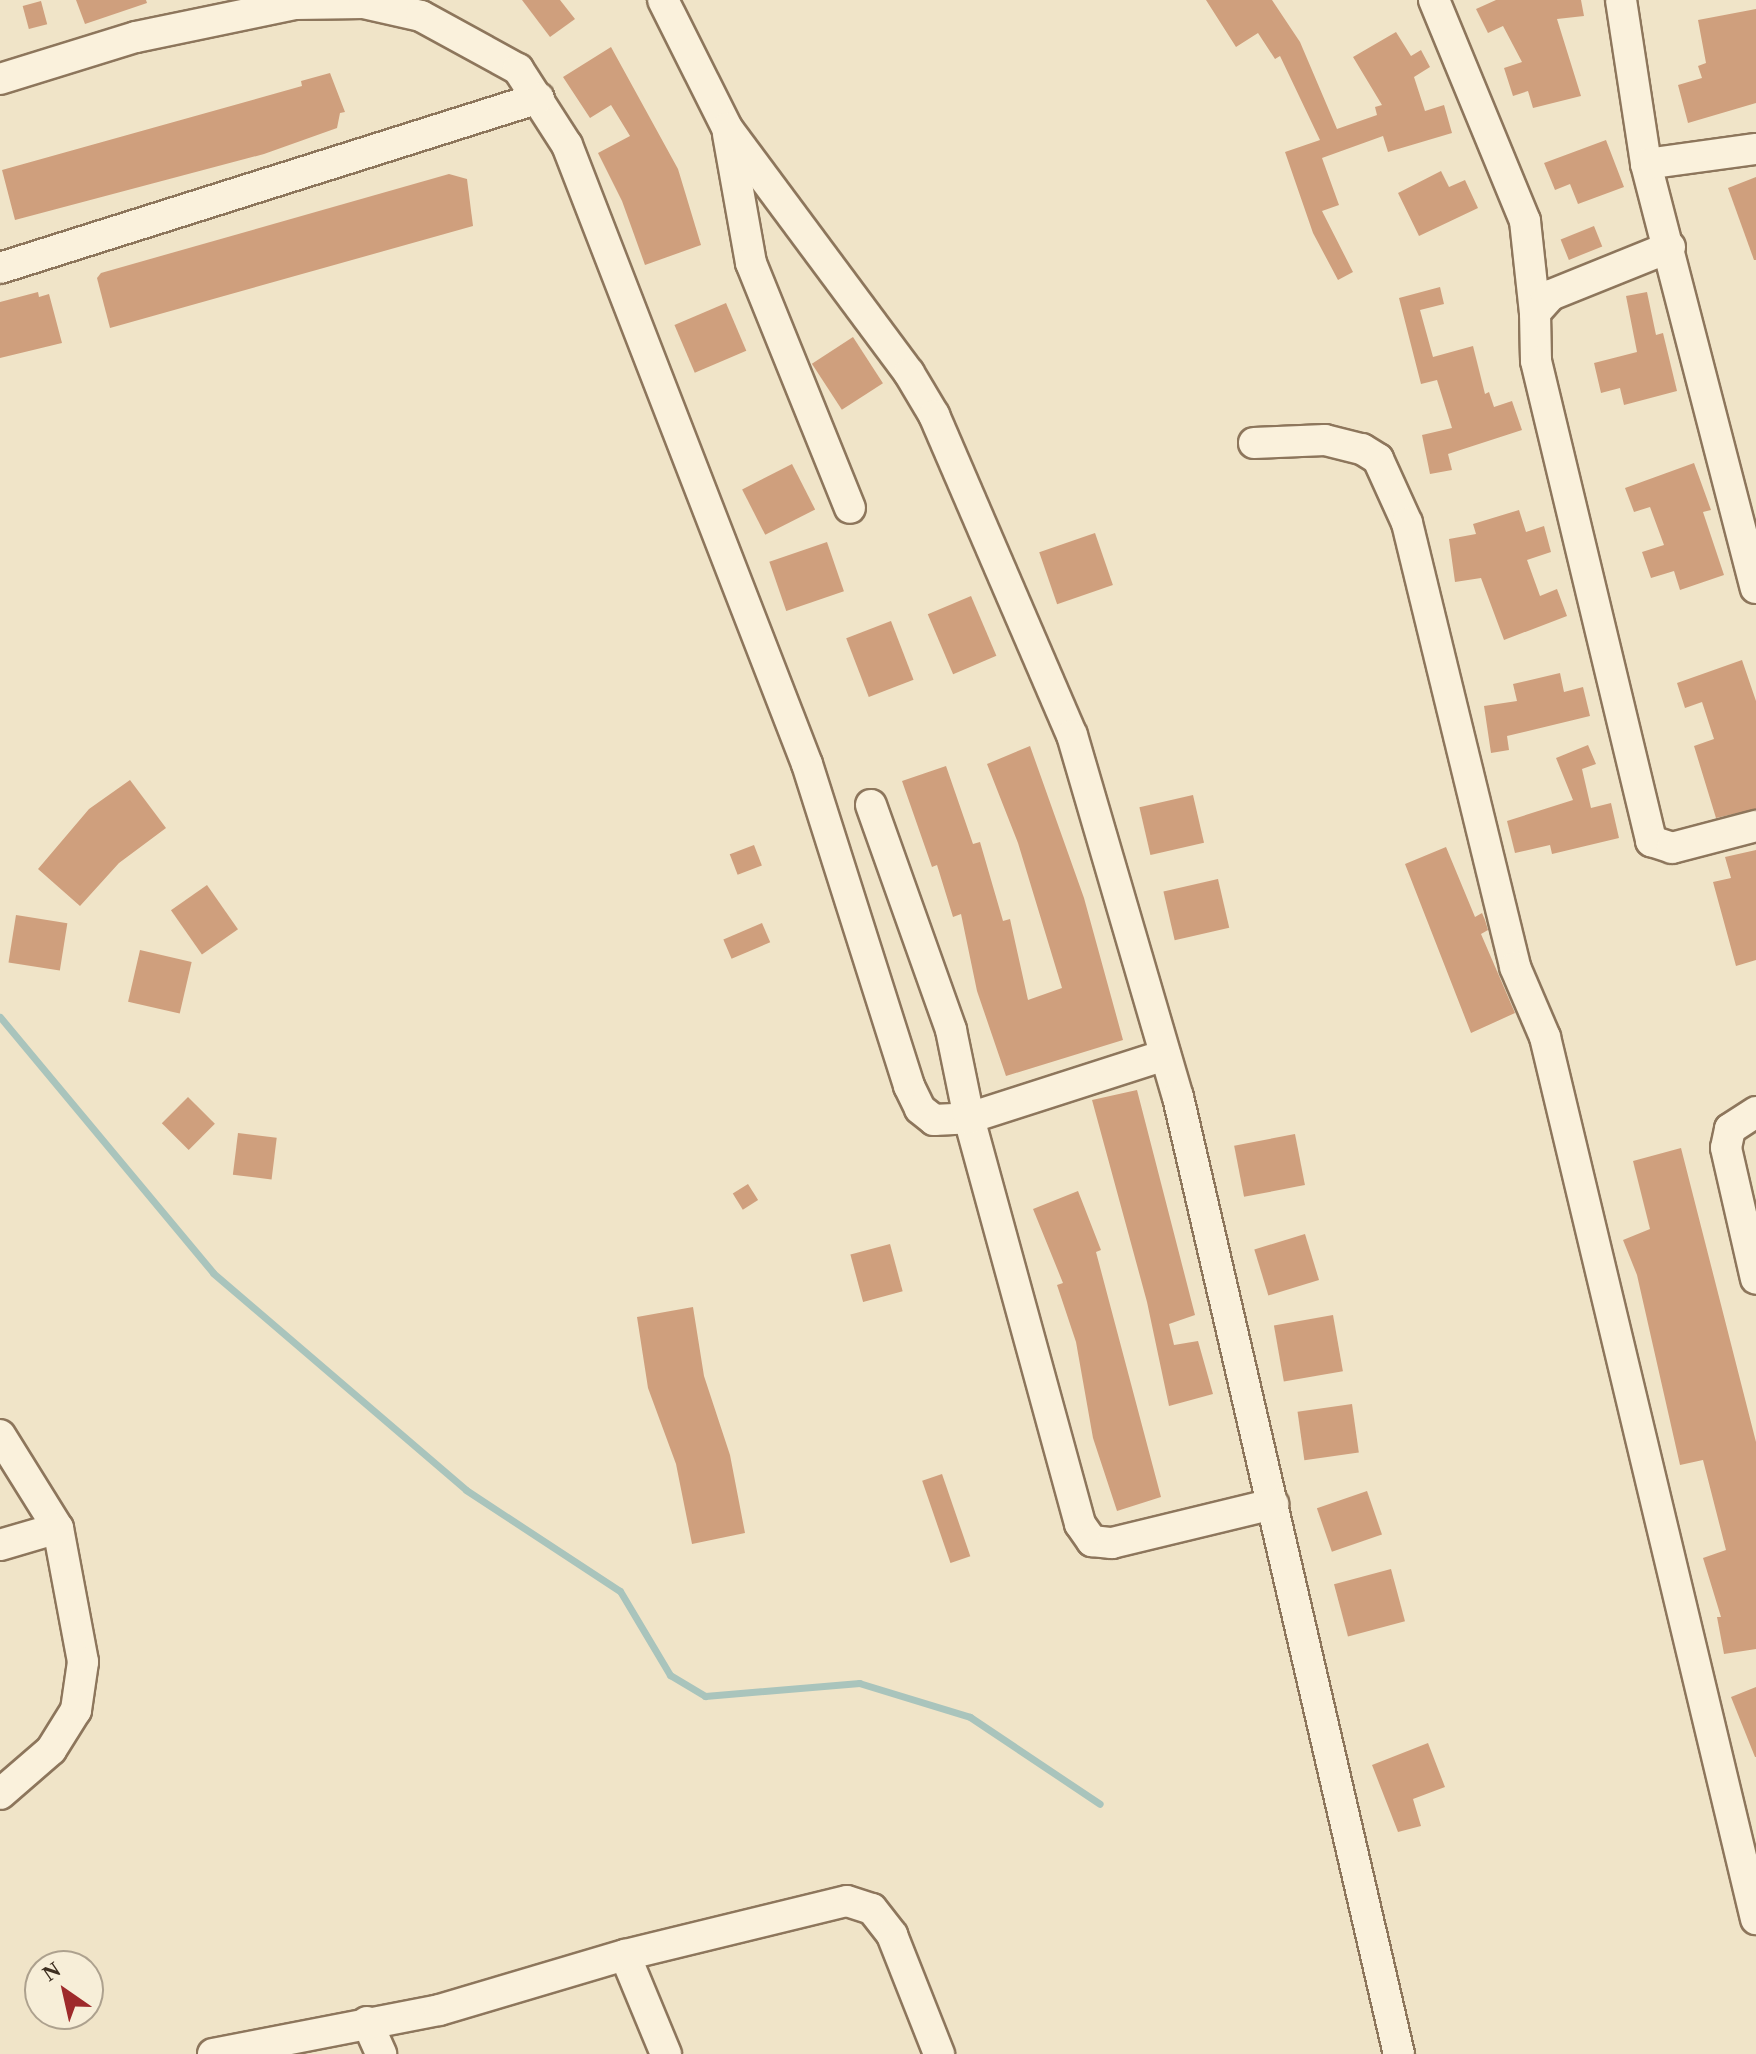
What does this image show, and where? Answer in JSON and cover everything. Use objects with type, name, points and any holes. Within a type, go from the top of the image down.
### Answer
[{"type":"street","points":[[663,0],[727,128],[909,373],[959,465],[1072,735],[1165,1055],[1273,1504],[1399,2054]]},
{"type":"street","points":[[1434,0],[1525,221],[1535,313],[1536,361],[1651,841],[1672,848],[1756,826]]},
{"type":"street","points":[[1621,0],[1646,164],[1756,588]]},
{"type":"street","points":[[0,79],[194,25],[295,4],[364,3],[421,16],[469,39],[518,69],[567,145],[807,764],[909,1086],[920,1109],[934,1120],[969,1118],[1165,1055]]},
{"type":"street","points":[[0,268],[539,98]]},
{"type":"street","points":[[727,128],[751,263],[850,508]]},
{"type":"street","points":[[1646,164],[1756,149]]},
{"type":"street","points":[[1535,313],[1551,295],[1670,247]]},
{"type":"street","points":[[1254,443],[1325,440],[1362,449],[1378,459],[1407,523],[1515,967],[1545,1037],[1756,1919]]},
{"type":"street","points":[[871,805],[951,1030],[969,1118],[1080,1524],[1092,1541],[1112,1543],[1273,1504]]},
{"type":"street","points":[[1756,1112],[1730,1129],[1726,1148],[1756,1279]]},
{"type":"street","points":[[0,1435],[58,1528],[83,1662],[76,1710],[51,1750],[0,1794]]},
{"type":"street","points":[[0,1545],[58,1528]]},
{"type":"street","points":[[213,2054],[439,2010],[625,1955],[847,1901],[872,1909],[892,1935],[939,2054]]},
{"type":"street","points":[[625,1955],[666,2054]]},
{"type":"street","points":[[367,2022],[381,2054]]},
{"type":"building","points":[[76,0],[146,0],[147,3],[85,24]]},
{"type":"building","points":[[522,0],[560,0],[575,19],[550,37]]},
{"type":"building","points":[[1206,0],[1272,0],[1300,42],[1337,129],[1377,115],[1375,107],[1382,105],[1353,57],[1396,32],[1411,56],[1421,50],[1430,67],[1414,77],[1425,111],[1444,105],[1452,133],[1388,152],[1383,136],[1322,158],[1339,205],[1322,211],[1353,272],[1338,280],[1313,233],[1285,152],[1320,140],[1280,56],[1275,59],[1258,33],[1236,47]]},
{"type":"building","points":[[1496,0],[1581,0],[1584,16],[1557,19],[1581,96],[1533,108],[1528,91],[1513,96],[1504,68],[1522,62],[1503,26],[1488,33],[1476,9]]},
{"type":"building","points":[[41,1],[47,24],[29,29],[23,6]]},
{"type":"building","points":[[1756,9],[1756,103],[1688,123],[1678,85],[1702,78],[1698,66],[1706,63],[1698,20]]},
{"type":"building","points":[[611,47],[678,169],[701,245],[645,265],[622,201],[598,153],[630,136],[611,105],[590,118],[563,77]]},
{"type":"building","points":[[330,73],[345,112],[340,113],[337,128],[264,154],[15,220],[2,170],[302,86],[301,81]]},
{"type":"building","points":[[1606,140],[1624,187],[1578,204],[1570,184],[1555,190],[1544,163]]},
{"type":"building","points":[[1441,171],[1449,187],[1465,180],[1478,208],[1419,236],[1398,193]]},
{"type":"building","points":[[449,174],[467,179],[473,226],[110,328],[97,278],[101,273]]},
{"type":"building","points":[[1756,177],[1756,260],[1754,260],[1728,188]]},
{"type":"building","points":[[1594,226],[1602,246],[1569,260],[1561,239]]},
{"type":"building","points":[[1440,287],[1444,304],[1420,310],[1433,357],[1473,346],[1485,394],[1489,392],[1494,407],[1512,401],[1522,430],[1448,454],[1452,470],[1430,474],[1422,435],[1452,428],[1437,380],[1421,384],[1399,298]]},
{"type":"building","points":[[38,292],[39,297],[49,294],[62,343],[0,358],[0,302]]},
{"type":"building","points":[[1647,292],[1656,335],[1663,333],[1677,391],[1624,405],[1620,388],[1601,393],[1594,363],[1637,352],[1626,296]]},
{"type":"building","points":[[726,303],[746,351],[695,373],[674,325]]},
{"type":"building","points":[[853,337],[883,383],[842,410],[812,364]]},
{"type":"building","points":[[1694,463],[1711,510],[1703,512],[1724,575],[1680,590],[1674,571],[1651,578],[1642,552],[1664,545],[1650,507],[1634,512],[1625,488]]},
{"type":"building","points":[[792,464],[815,509],[765,535],[742,489]]},
{"type":"building","points":[[1519,510],[1526,532],[1544,526],[1551,552],[1527,560],[1540,596],[1557,589],[1567,616],[1504,640],[1481,578],[1455,582],[1449,539],[1476,534],[1473,524]]},
{"type":"building","points":[[1095,533],[1113,585],[1057,604],[1039,552]]},
{"type":"building","points":[[827,542],[844,591],[786,611],[769,562]]},
{"type":"building","points":[[971,596],[996,656],[953,674],[928,614]]},
{"type":"building","points":[[891,621],[914,680],[869,697],[846,638]]},
{"type":"building","points":[[1742,660],[1756,701],[1756,809],[1716,818],[1694,746],[1714,739],[1702,702],[1685,708],[1677,683]]},
{"type":"building","points":[[1560,673],[1564,692],[1583,687],[1590,716],[1507,736],[1509,750],[1491,753],[1484,706],[1517,701],[1513,684]]},
{"type":"building","points":[[1588,745],[1596,764],[1582,769],[1591,808],[1611,803],[1619,838],[1552,854],[1550,845],[1515,853],[1507,821],[1573,800],[1556,758]]},
{"type":"building","points":[[1030,746],[1084,898],[1123,1040],[1006,1076],[977,991],[961,914],[953,917],[937,865],[932,867],[902,781],[946,766],[973,844],[980,842],[1003,921],[1010,919],[1028,1000],[1062,988],[1018,843],[987,764]]},
{"type":"building","points":[[130,780],[166,828],[119,863],[80,906],[38,869],[89,809]]},
{"type":"building","points":[[1193,795],[1204,843],[1150,855],[1139,807]]},
{"type":"building","points":[[754,845],[762,866],[738,875],[730,854]]},
{"type":"building","points":[[1446,847],[1475,917],[1482,913],[1485,920],[1488,930],[1481,934],[1515,1013],[1471,1033],[1405,864]]},
{"type":"building","points":[[1756,850],[1756,960],[1736,966],[1713,882],[1731,878],[1725,857]]},
{"type":"building","points":[[1218,879],[1229,928],[1175,940],[1163,892]]},
{"type":"building","points":[[207,885],[238,929],[202,954],[171,910]]},
{"type":"building","points":[[16,915],[67,923],[60,971],[8,962]]},
{"type":"building","points":[[762,923],[770,942],[732,959],[723,939]]},
{"type":"building","points":[[140,950],[192,962],[180,1014],[128,1002]]},
{"type":"building","points":[[1137,1090],[1195,1315],[1169,1324],[1174,1345],[1198,1341],[1213,1394],[1169,1406],[1147,1302],[1092,1100]]},
{"type":"building","points":[[188,1097],[215,1124],[189,1150],[162,1123]]},
{"type":"building","points":[[238,1133],[277,1138],[272,1179],[233,1175]]},
{"type":"building","points":[[1295,1134],[1305,1185],[1244,1197],[1234,1146]]},
{"type":"building","points":[[1681,1148],[1756,1442],[1756,1649],[1724,1654],[1717,1617],[1721,1617],[1703,1558],[1726,1550],[1703,1460],[1680,1465],[1637,1275],[1623,1240],[1650,1229],[1633,1161]]},
{"type":"building","points":[[748,1184],[758,1200],[743,1210],[733,1194]]},
{"type":"building","points":[[1078,1191],[1101,1250],[1096,1252],[1161,1497],[1117,1511],[1093,1438],[1076,1342],[1057,1285],[1063,1283],[1033,1209]]},
{"type":"building","points":[[1305,1234],[1319,1280],[1268,1295],[1254,1249]]},
{"type":"building","points":[[890,1244],[903,1291],[863,1302],[850,1255]]},
{"type":"building","points":[[693,1307],[704,1376],[730,1455],[745,1533],[692,1544],[676,1464],[648,1388],[637,1317]]},
{"type":"building","points":[[1333,1315],[1343,1371],[1284,1382],[1274,1325]]},
{"type":"building","points":[[1352,1404],[1359,1453],[1304,1460],[1298,1412]]},
{"type":"building","points":[[942,1474],[970,1556],[950,1563],[922,1481]]},
{"type":"building","points":[[1367,1491],[1382,1534],[1332,1552],[1317,1508]]},
{"type":"building","points":[[1391,1569],[1405,1621],[1348,1636],[1334,1584]]},
{"type":"building","points":[[1756,1687],[1756,1757],[1755,1757],[1731,1697]]},
{"type":"building","points":[[1428,1743],[1445,1787],[1413,1799],[1421,1826],[1398,1832],[1372,1765]]},
{"type":"waterway","points":[[0,1017],[213,1273],[466,1490],[620,1591],[670,1675],[705,1696],[859,1683],[970,1717],[1100,1804]]}]
